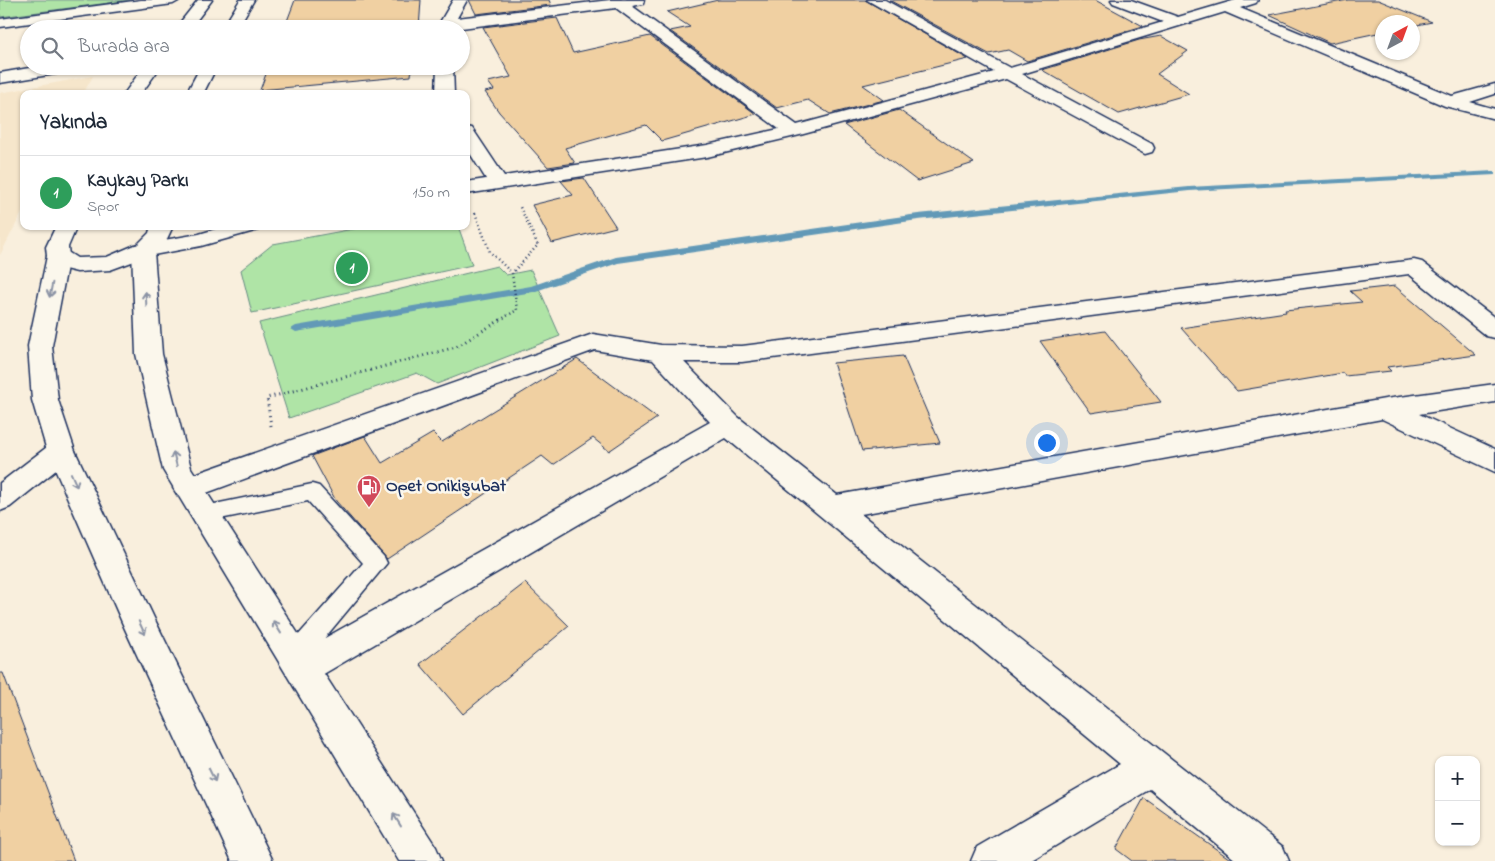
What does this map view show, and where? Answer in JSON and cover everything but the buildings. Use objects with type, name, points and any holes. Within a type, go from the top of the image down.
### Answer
[{"type":"street","points":[[23,20],[173,0]]},
{"type":"street","points":[[189,20],[205,0]]},
{"type":"street","points":[[235,20],[248,0]]},
{"type":"street","points":[[449,20],[460,0]]},
{"type":"street","points":[[470,23],[621,5],[646,0]]},
{"type":"street","points":[[874,0],[1145,148]]},
{"type":"street","points":[[1118,0],[1179,23]]},
{"type":"street","points":[[470,187],[707,151],[794,131],[1009,73],[1251,0]]},
{"type":"street","points":[[621,5],[794,131]]},
{"type":"street","points":[[1227,8],[1451,102],[1495,114]]},
{"type":"street","points":[[0,23],[20,20]]},
{"type":"street","points":[[0,78],[20,75]]},
{"type":"street","points":[[135,90],[146,75]]},
{"type":"street","points":[[196,90],[204,75]]},
{"type":"street","points":[[444,90],[445,75]]},
{"type":"street","points":[[1451,102],[1495,90]]},
{"type":"street","points":[[470,137],[505,182]]},
{"type":"street","points":[[143,250],[154,241],[161,230]]},
{"type":"street","points":[[67,237],[64,262],[92,265],[119,260],[143,250],[202,240],[236,230]]},
{"type":"street","points":[[67,237],[40,346],[44,400],[61,451],[142,629],[253,861]]},
{"type":"street","points":[[143,250],[149,354],[177,470],[422,861]]},
{"type":"street","points":[[188,488],[593,342],[661,353],[742,354],[1414,267],[1495,330]]},
{"type":"street","points":[[661,353],[728,424],[1269,861]]},
{"type":"street","points":[[830,508],[1385,409],[1495,393]]},
{"type":"street","points":[[1385,409],[1495,461]]},
{"type":"street","points":[[299,662],[728,424]]},
{"type":"street","points":[[0,499],[61,451]]},
{"type":"street","points":[[991,861],[1151,767]]},
{"type":"lane","points":[[205,514],[312,492],[376,563],[299,662]]},
{"type":"path","points":[[505,182],[538,245],[512,273]]},
{"type":"path","points":[[276,457],[267,398],[456,348],[517,310],[512,273],[490,252],[473,209]]},
{"type":"shaded area","points":[[93,76],[85,90],[20,90],[20,217],[0,255],[0,93]]},
{"type":"green space","points":[[0,0],[132,0],[0,17]]},
{"type":"green space","points":[[348,230],[459,230],[472,265],[252,313],[241,270],[273,244]]},
{"type":"green space","points":[[497,266],[506,275],[531,270],[560,336],[437,384],[417,373],[289,418],[259,323]]},
{"type":"waterway","points":[[296,329],[533,289],[616,260],[918,217],[1189,189],[1495,173]]},
{"type":"place","name":"Kaykay Parkı","points":[[352,268]]},
{"type":"place","name":"Opet Onikişubat","points":[[369,508]]}]
